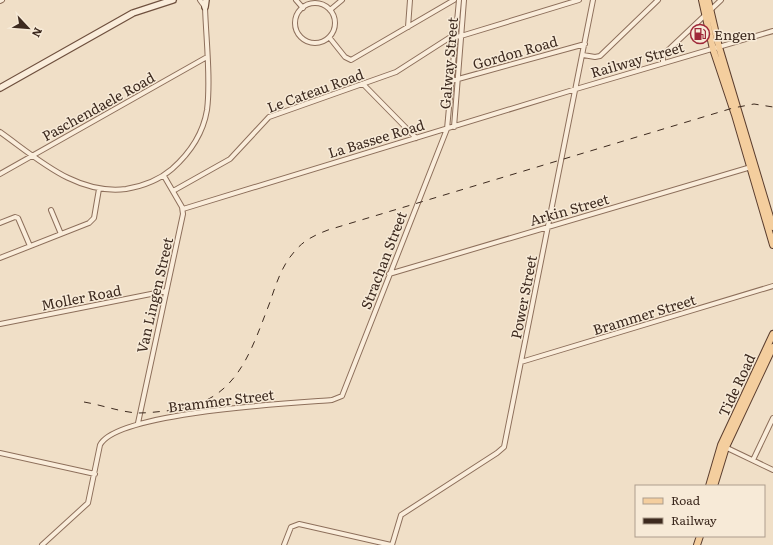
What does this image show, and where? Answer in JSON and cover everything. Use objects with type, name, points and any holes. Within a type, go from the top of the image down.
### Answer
[{"type":"main road","points":[[0,88],[133,13],[173,0]]},
{"type":"main road","points":[[205,7],[206,0]]},
{"type":"main road","points":[[702,0],[705,15],[733,108],[763,202],[773,245]]},
{"type":"main road","points":[[708,0],[716,48]]},
{"type":"main road","points":[[763,202],[773,227]]},
{"type":"main road","name":"Tide Road","points":[[724,446],[773,334]]},
{"type":"main road","name":"Tide Road","points":[[724,446],[773,347]]},
{"type":"main road","points":[[708,485],[724,446]]},
{"type":"main road","points":[[714,485],[724,446]]},
{"type":"street","points":[[0,132],[80,185],[111,190],[134,188],[164,176],[188,154],[202,128],[208,103],[205,7],[200,0]]},
{"type":"street","points":[[296,0],[303,8]]},
{"type":"street","points":[[330,10],[342,0]]},
{"type":"street","points":[[408,27],[410,0]]},
{"type":"street","points":[[329,37],[345,57],[351,60],[454,0]]},
{"type":"street","name":"Galway Street","points":[[447,129],[459,0]]},
{"type":"street","name":"Galway Street","points":[[454,127],[464,0]]},
{"type":"street","points":[[455,36],[461,36],[579,0]]},
{"type":"street","name":"Power Street","points":[[392,545],[401,516],[502,450],[505,444],[593,0]]},
{"type":"street","points":[[583,55],[595,57],[600,56],[658,0]]},
{"type":"street","points":[[663,63],[663,55],[721,0]]},
{"type":"street","points":[[318,3],[330,10],[334,16],[335,24],[329,37],[317,42],[309,41],[302,37],[297,29],[296,21],[303,8],[311,4],[318,3]]},
{"type":"street","name":"Railway Street","points":[[576,89],[773,31]]},
{"type":"street","name":"Le Cateau Road","points":[[173,191],[230,159],[269,117],[396,72],[432,48],[455,36]]},
{"type":"street","name":"Gordon Road","points":[[451,81],[585,44]]},
{"type":"street","name":"Paschendaele Road","points":[[0,174],[206,57]]},
{"type":"street","points":[[363,84],[416,138]]},
{"type":"street","name":"La Bassee Road","points":[[183,209],[576,89]]},
{"type":"street","name":"Strachan Street","points":[[340,398],[447,129]]},
{"type":"street","name":"Arkin Street","points":[[389,274],[752,166]]},
{"type":"street","points":[[164,176],[183,209]]},
{"type":"street","points":[[0,258],[92,220],[99,189]]},
{"type":"street","name":"Van Lingen Street","points":[[138,423],[183,217],[183,209]]},
{"type":"street","points":[[51,210],[61,234]]},
{"type":"street","points":[[0,223],[15,217],[18,218],[30,246]]},
{"type":"street","name":"Brammer Street","points":[[521,362],[773,286]]},
{"type":"street","name":"Moller Road","points":[[0,324],[166,291]]},
{"type":"street","name":"Brammer Street","points":[[95,474],[100,445],[108,436],[138,423],[224,409],[340,398]]},
{"type":"street","points":[[753,460],[773,418]]},
{"type":"street","points":[[724,446],[773,470]]},
{"type":"street","points":[[0,453],[95,474],[86,506],[42,545]]},
{"type":"street","points":[[284,545],[291,527],[299,524],[392,545]]},
{"type":"railway","points":[[84,402],[138,413],[155,412],[189,407],[208,399],[223,389],[236,376],[246,360],[286,262],[302,244],[310,238],[328,230],[733,108],[754,104],[773,107]]},
{"type":"place","name":"Engen","points":[[700,34]]}]
